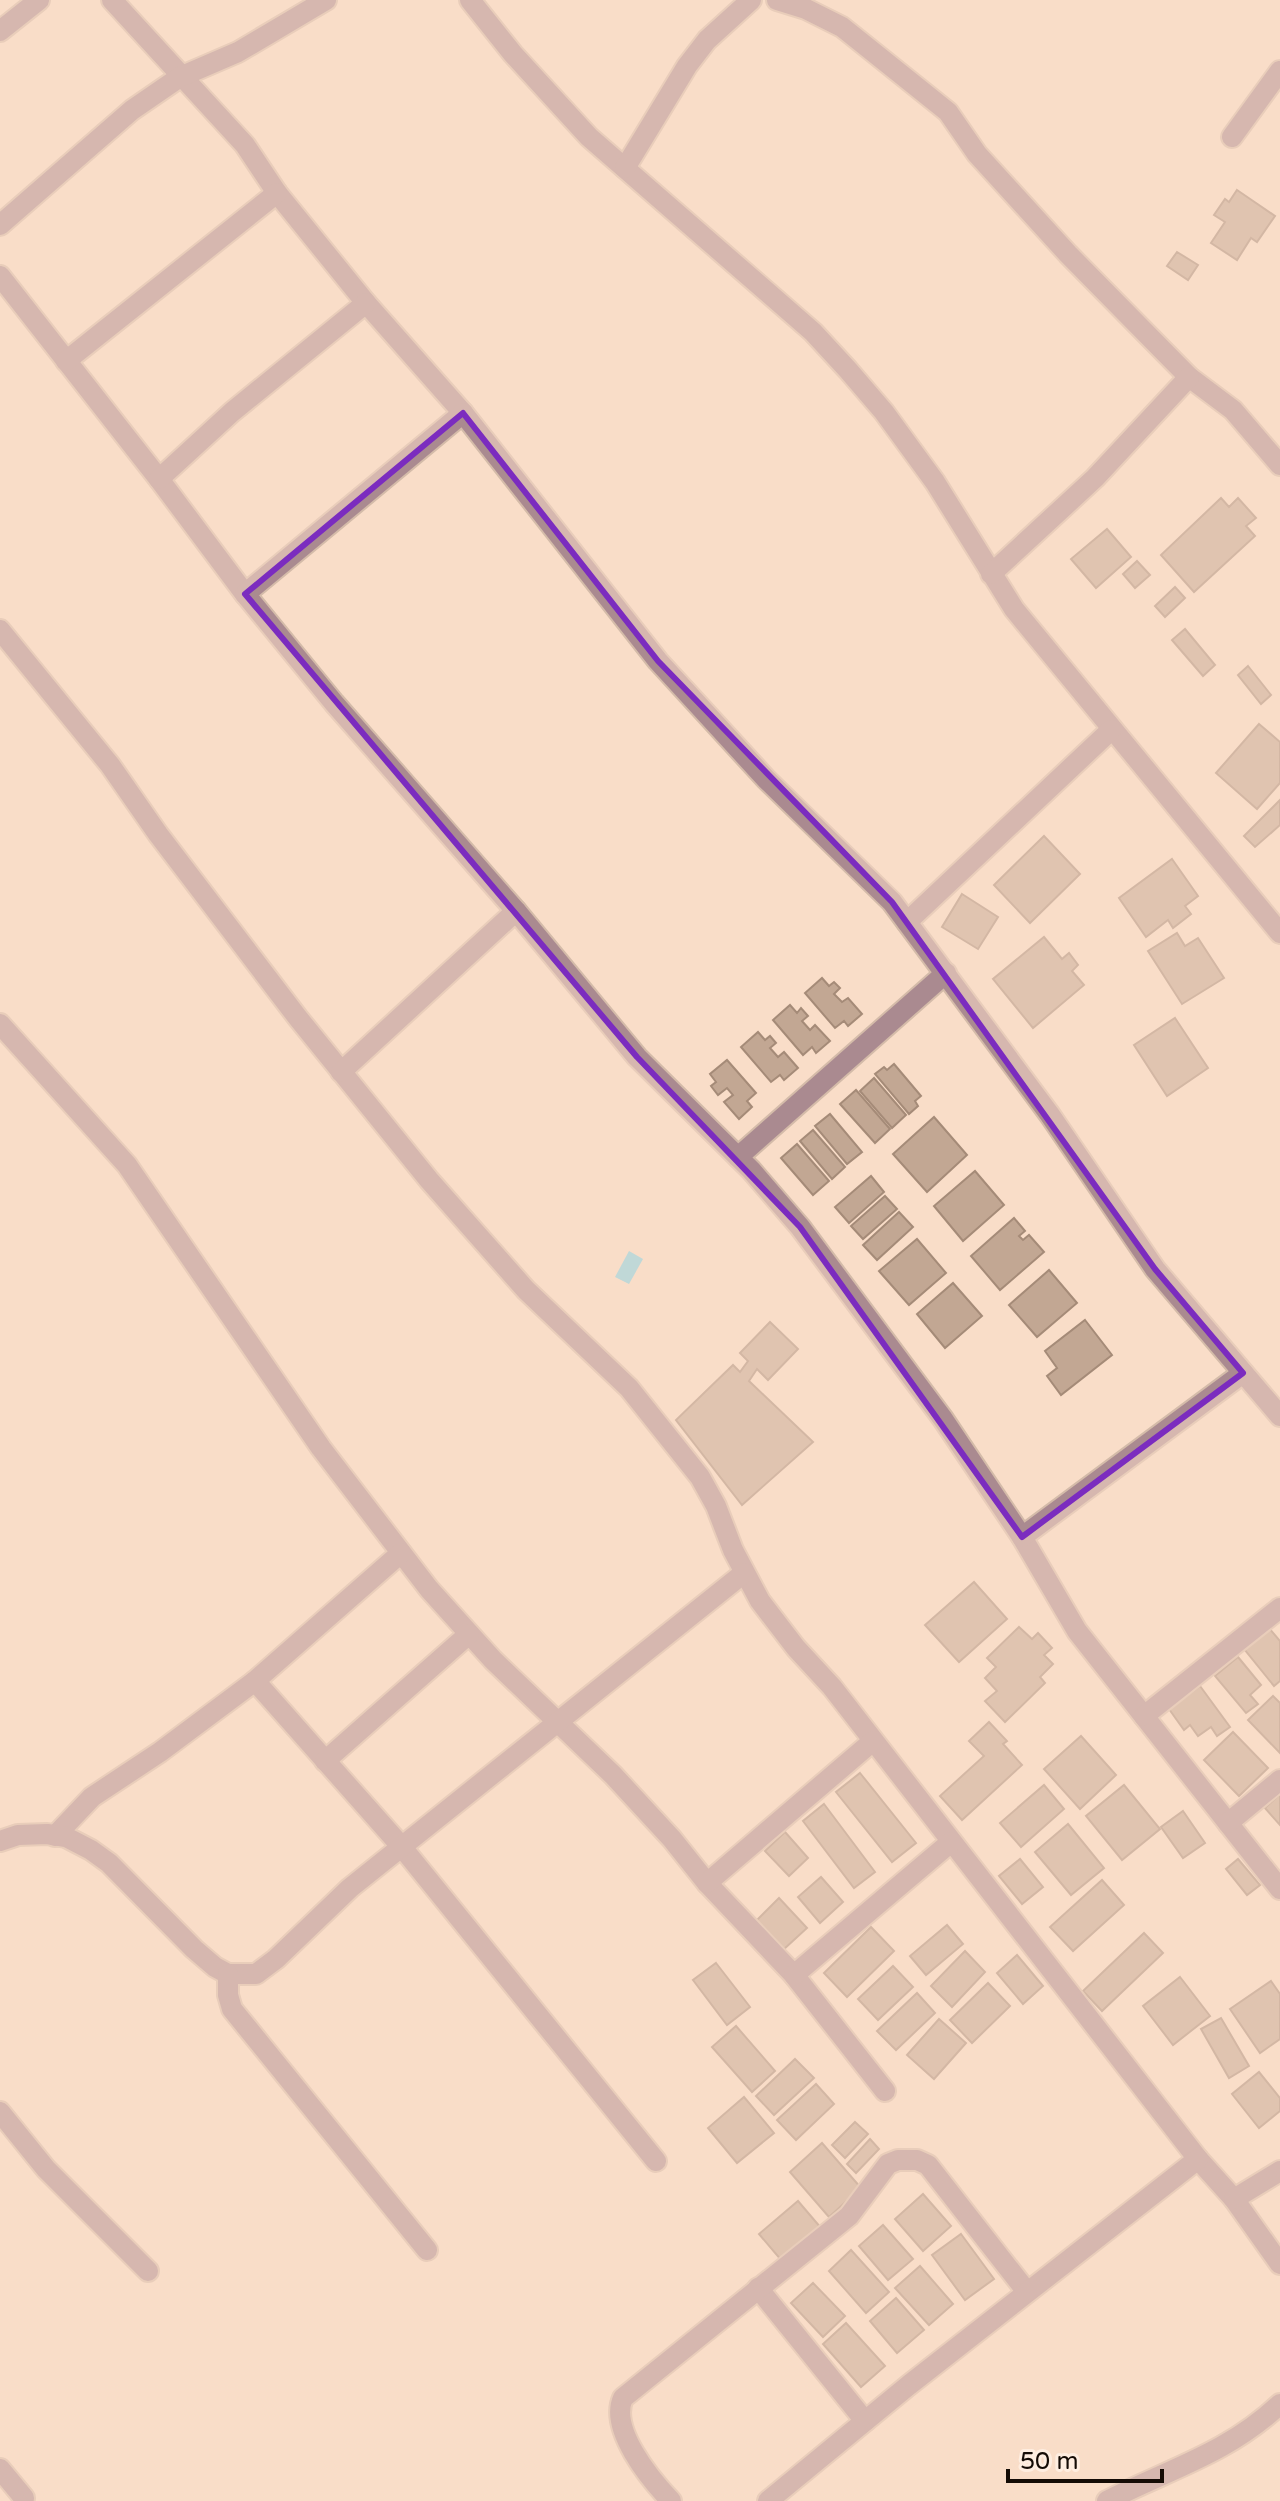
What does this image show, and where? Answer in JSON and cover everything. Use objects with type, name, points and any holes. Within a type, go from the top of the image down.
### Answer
[{"type":"street","points":[[0,31],[39,0]]},
{"type":"street","points":[[112,0],[245,145],[277,193],[366,303],[463,413],[658,661],[766,779],[892,902],[1050,1115],[1155,1269],[1280,1416]]},
{"type":"street","points":[[0,225],[132,110],[180,77],[238,52],[326,0]]},
{"type":"street","points":[[470,0],[513,54],[589,137],[813,332],[848,370],[884,412],[935,482],[1014,609],[1280,933]]},
{"type":"street","points":[[625,168],[687,66],[707,40],[751,0]]},
{"type":"street","points":[[777,0],[806,9],[842,27],[948,112],[977,154],[1012,194],[1189,377],[1233,410],[1280,465]]},
{"type":"street","points":[[1232,137],[1280,71]]},
{"type":"street","points":[[66,361],[277,193]]},
{"type":"street","points":[[0,276],[245,594],[345,715],[516,911],[637,1057],[738,1157],[800,1227],[891,1346],[1022,1537],[1077,1631],[1280,1889]]},
{"type":"street","points":[[159,479],[232,412],[366,303]]},
{"type":"street","points":[[991,574],[1095,478],[1189,377]]},
{"type":"street","points":[[245,594],[463,413]]},
{"type":"street","points":[[0,630],[110,765],[167,846],[341,1072],[429,1180],[503,1265],[629,1388],[700,1477],[760,1601],[796,1648],[832,1687],[1198,2159],[1234,2199],[1280,2264]]},
{"type":"street","points":[[907,922],[1111,730]]},
{"type":"street","points":[[341,1072],[516,911]]},
{"type":"street","points":[[738,1157],[946,973]]},
{"type":"street","points":[[0,1024],[127,1165],[321,1448],[401,1553],[493,1660],[557,1720],[672,1839],[707,1883],[794,1975],[885,2091]]},
{"type":"street","points":[[1022,1537],[1243,1373]]},
{"type":"street","points":[[55,1836],[92,1797],[160,1752],[255,1681],[401,1553]]},
{"type":"street","points":[[0,1841],[18,1835],[66,1837],[109,1863],[215,1967],[228,1974],[256,1974],[401,1846],[744,1573]]},
{"type":"street","points":[[1144,1716],[1280,1608]]},
{"type":"street","points":[[325,1761],[469,1634]]},
{"type":"street","points":[[255,1681],[401,1846],[656,2161]]},
{"type":"street","points":[[707,1883],[873,1741]]},
{"type":"street","points":[[1228,1823],[1280,1780]]},
{"type":"street","points":[[794,1975],[951,1842]]},
{"type":"street","points":[[228,1974],[232,2009],[427,2250]]},
{"type":"street","points":[[0,2112],[46,2169],[148,2271]]},
{"type":"street","points":[[768,2501],[1198,2159]]},
{"type":"street","points":[[671,2501],[630,2446],[620,2425],[618,2408],[623,2398],[849,2216],[888,2164],[917,2160],[928,2165],[1027,2292]]},
{"type":"street","points":[[1234,2199],[1280,2171]]},
{"type":"street","points":[[758,2288],[865,2421]]},
{"type":"street","points":[[1107,2501],[1216,2452],[1262,2421],[1280,2404]]},
{"type":"street","points":[[0,2469],[24,2498]]},
{"type":"highlighted area","points":[[463,413],[658,661],[892,902],[1155,1269],[1243,1373],[1022,1537],[800,1227],[637,1057],[245,594]]},
{"type":"water","points":[[629,1251],[643,1259],[629,1284],[615,1277]]},
{"type":"building","points":[[1237,190],[1275,216],[1257,242],[1251,238],[1237,260],[1211,243],[1225,222],[1214,215],[1225,199],[1229,202]]},
{"type":"building","points":[[1177,252],[1198,265],[1188,280],[1167,266]]},
{"type":"building","points":[[1221,498],[1229,507],[1238,498],[1256,518],[1246,526],[1255,536],[1194,592],[1161,555]]},
{"type":"building","points":[[1107,529],[1131,557],[1096,588],[1071,559]]},
{"type":"building","points":[[1137,561],[1150,575],[1135,588],[1123,574]]},
{"type":"building","points":[[1175,587],[1185,598],[1165,617],[1155,606]]},
{"type":"building","points":[[1185,629],[1215,665],[1203,676],[1172,640]]},
{"type":"building","points":[[1248,666],[1271,695],[1261,704],[1238,675]]},
{"type":"building","points":[[1259,724],[1280,742],[1280,783],[1257,809],[1216,773]]},
{"type":"building","points":[[1280,800],[1280,825],[1255,847],[1244,836]]},
{"type":"building","points":[[1044,836],[1080,874],[1030,923],[994,885]]},
{"type":"building","points":[[1172,859],[1198,896],[1185,906],[1191,914],[1173,928],[1168,920],[1146,937],[1119,898]]},
{"type":"building","points":[[962,894],[998,917],[978,949],[942,927]]},
{"type":"building","points":[[1177,933],[1185,946],[1198,938],[1224,978],[1182,1004],[1148,951]]},
{"type":"building","points":[[1044,937],[1062,959],[1069,953],[1078,965],[1072,971],[1084,985],[1033,1028],[993,979]]},
{"type":"building","points":[[822,978],[829,986],[834,982],[840,988],[834,994],[842,1002],[848,998],[862,1014],[848,1026],[844,1021],[835,1028],[805,993]]},
{"type":"building","points":[[790,1005],[797,1013],[801,1008],[808,1016],[802,1021],[810,1030],[815,1025],[830,1041],[816,1053],[812,1047],[803,1055],[773,1020]]},
{"type":"building","points":[[1175,1018],[1208,1068],[1167,1096],[1134,1045]]},
{"type":"building","points":[[758,1032],[765,1040],[770,1036],[776,1043],[770,1048],[778,1057],[784,1052],[798,1068],[784,1080],[780,1075],[771,1082],[741,1047]]},
{"type":"building","points":[[727,1060],[756,1093],[747,1101],[752,1107],[739,1119],[724,1102],[733,1095],[727,1088],[718,1095],[711,1086],[716,1082],[710,1074]]},
{"type":"building","points":[[894,1064],[921,1096],[915,1101],[918,1106],[909,1114],[875,1074]]},
{"type":"building","points":[[874,1078],[906,1115],[892,1128],[860,1091]]},
{"type":"building","points":[[856,1090],[890,1129],[875,1143],[840,1104]]},
{"type":"building","points":[[830,1114],[862,1152],[847,1164],[815,1126]]},
{"type":"building","points":[[934,1117],[967,1155],[927,1192],[893,1154]]},
{"type":"building","points":[[813,1130],[845,1167],[832,1179],[800,1141]]},
{"type":"building","points":[[797,1144],[829,1181],[813,1195],[781,1158]]},
{"type":"building","points":[[975,1171],[1004,1205],[963,1241],[934,1206]]},
{"type":"building","points":[[871,1176],[884,1192],[849,1223],[835,1207]]},
{"type":"building","points":[[885,1196],[897,1209],[863,1239],[851,1226]]},
{"type":"building","points":[[899,1212],[913,1227],[877,1260],[863,1245]]},
{"type":"building","points":[[1014,1218],[1025,1231],[1019,1236],[1023,1240],[1029,1235],[1044,1252],[1000,1290],[971,1256]]},
{"type":"building","points":[[917,1239],[946,1273],[909,1305],[879,1271]]},
{"type":"building","points":[[1049,1270],[1077,1303],[1037,1337],[1009,1305]]},
{"type":"building","points":[[953,1283],[982,1316],[945,1348],[917,1314]]},
{"type":"building","points":[[1085,1320],[1112,1355],[1061,1395],[1047,1376],[1057,1368],[1045,1351]]},
{"type":"building","points":[[770,1322],[798,1349],[768,1380],[757,1369],[749,1381],[813,1442],[742,1505],[676,1420],[733,1365],[740,1372],[748,1361],[740,1353]]},
{"type":"building","points":[[974,1582],[1007,1619],[959,1662],[925,1625]]},
{"type":"building","points":[[1019,1627],[1032,1639],[1038,1633],[1052,1648],[1044,1655],[1053,1664],[1040,1677],[1045,1683],[1005,1722],[985,1701],[997,1691],[985,1678],[996,1667],[987,1658]]},
{"type":"building","points":[[1269,1628],[1280,1641],[1280,1681],[1274,1686],[1244,1649]]},
{"type":"building","points":[[1238,1657],[1261,1685],[1250,1695],[1258,1704],[1246,1713],[1215,1676]]},
{"type":"building","points":[[1200,1686],[1230,1727],[1217,1736],[1211,1727],[1198,1736],[1190,1725],[1184,1730],[1169,1709]]},
{"type":"building","points":[[1273,1696],[1280,1703],[1280,1753],[1248,1720]]},
{"type":"building","points":[[989,1722],[1007,1741],[1003,1744],[1022,1765],[962,1820],[940,1796],[984,1756],[969,1741]]},
{"type":"building","points":[[1233,1732],[1268,1768],[1239,1796],[1204,1760]]},
{"type":"building","points":[[1081,1736],[1116,1775],[1080,1809],[1044,1769]]},
{"type":"building","points":[[860,1773],[916,1843],[892,1862],[836,1792]]},
{"type":"building","points":[[1044,1785],[1064,1809],[1021,1847],[1000,1823]]},
{"type":"building","points":[[1124,1785],[1160,1829],[1122,1860],[1086,1816]]},
{"type":"building","points":[[1280,1794],[1280,1825],[1265,1808]]},
{"type":"building","points":[[824,1804],[875,1872],[854,1888],[803,1821]]},
{"type":"building","points":[[1183,1811],[1205,1843],[1183,1858],[1161,1827]]},
{"type":"building","points":[[1068,1824],[1104,1868],[1071,1895],[1035,1852]]},
{"type":"building","points":[[785,1832],[808,1858],[789,1876],[765,1851]]},
{"type":"building","points":[[1020,1859],[1043,1887],[1022,1904],[999,1876]]},
{"type":"building","points":[[1238,1859],[1260,1885],[1247,1895],[1226,1869]]},
{"type":"building","points":[[821,1877],[843,1902],[820,1923],[798,1897]]},
{"type":"building","points":[[1102,1880],[1124,1905],[1073,1951],[1050,1927]]},
{"type":"building","points":[[779,1898],[807,1928],[784,1949],[757,1920]]},
{"type":"building","points":[[947,1925],[963,1944],[926,1975],[910,1956]]},
{"type":"building","points":[[871,1927],[894,1951],[847,1997],[824,1973]]},
{"type":"building","points":[[1144,1933],[1163,1953],[1102,2011],[1083,1991]]},
{"type":"building","points":[[965,1951],[985,1972],[952,2007],[931,1986]]},
{"type":"building","points":[[1017,1955],[1043,1986],[1023,2004],[997,1973]]},
{"type":"building","points":[[716,1963],[750,2007],[727,2025],[693,1980]]},
{"type":"building","points":[[893,1966],[913,1987],[878,2020],[858,1999]]},
{"type":"building","points":[[1180,1977],[1210,2016],[1173,2045],[1143,2006]]},
{"type":"building","points":[[1271,1981],[1280,1994],[1280,2039],[1260,2053],[1230,2009]]},
{"type":"building","points":[[988,1983],[1010,2006],[972,2043],[950,2020]]},
{"type":"building","points":[[917,1993],[935,2013],[896,2050],[877,2031]]},
{"type":"building","points":[[1221,2018],[1249,2066],[1229,2078],[1201,2029]]},
{"type":"building","points":[[939,2019],[966,2043],[934,2079],[907,2055]]},
{"type":"building","points":[[736,2026],[775,2071],[752,2092],[712,2047]]},
{"type":"building","points":[[795,2059],[814,2078],[774,2115],[756,2096]]},
{"type":"building","points":[[1259,2072],[1280,2098],[1280,2111],[1259,2128],[1232,2094]]},
{"type":"building","points":[[816,2084],[834,2104],[796,2140],[777,2120]]},
{"type":"building","points":[[744,2097],[774,2133],[737,2163],[708,2128]]},
{"type":"building","points":[[855,2122],[868,2134],[845,2158],[832,2145]]},
{"type":"building","points":[[870,2139],[879,2149],[856,2173],[847,2164]]},
{"type":"building","points":[[822,2143],[861,2188],[829,2217],[790,2172]]},
{"type":"building","points":[[923,2194],[951,2226],[923,2251],[895,2219]]},
{"type":"building","points":[[798,2201],[821,2228],[782,2261],[759,2234]]},
{"type":"building","points":[[883,2225],[913,2259],[888,2280],[859,2246]]},
{"type":"building","points":[[961,2234],[994,2279],[965,2300],[932,2255]]},
{"type":"building","points":[[851,2250],[889,2292],[866,2313],[829,2271]]},
{"type":"building","points":[[920,2266],[953,2304],[929,2325],[895,2288]]},
{"type":"building","points":[[813,2283],[845,2316],[823,2337],[791,2303]]},
{"type":"building","points":[[896,2298],[924,2330],[897,2353],[870,2321]]},
{"type":"building","points":[[846,2323],[885,2366],[861,2387],[823,2344]]}]
